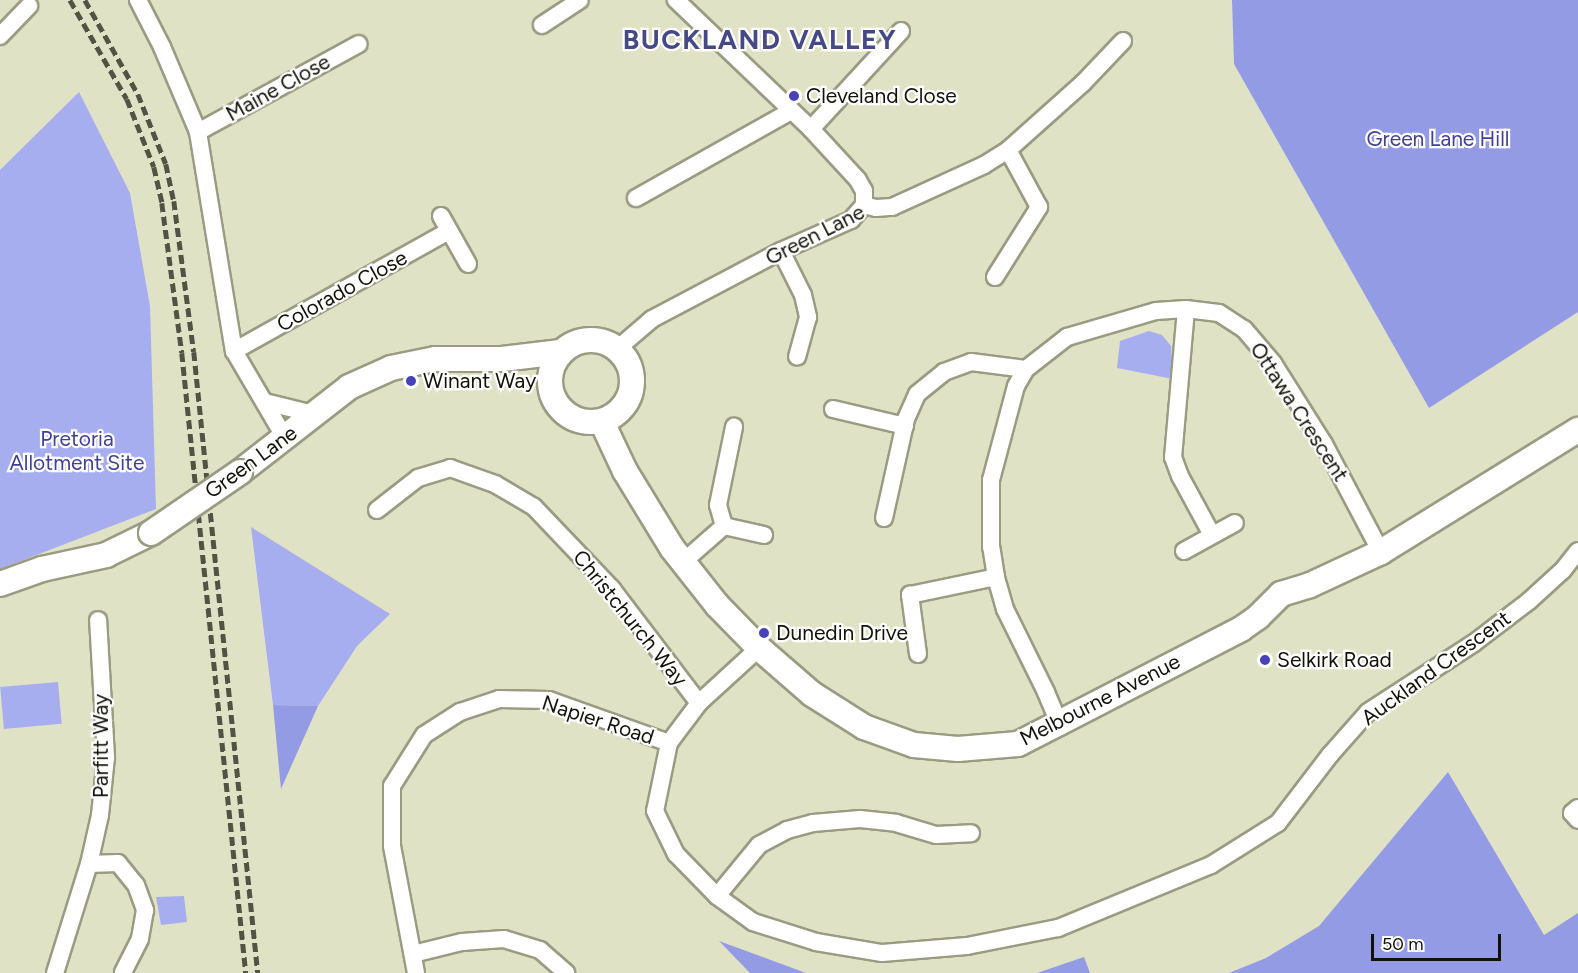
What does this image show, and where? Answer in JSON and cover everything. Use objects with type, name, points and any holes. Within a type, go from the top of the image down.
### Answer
[{"type":"street","points":[[138,0],[198,132],[234,351],[285,438]]},
{"type":"street","points":[[542,25],[580,0]]},
{"type":"street","points":[[676,0],[811,129],[862,185],[864,205]]},
{"type":"street","points":[[0,36],[29,6]]},
{"type":"street","points":[[811,129],[901,31]]},
{"type":"street","name":"Green Lane","points":[[617,349],[652,319],[782,251],[851,220],[864,205],[876,208],[892,207],[984,165],[1008,150],[1075,91],[1123,41]]},
{"type":"street","name":"Maine Close","points":[[198,132],[358,44]]},
{"type":"street","points":[[636,198],[791,111]]},
{"type":"street","points":[[995,277],[1039,207],[1008,150]]},
{"type":"street","points":[[441,216],[468,264]]},
{"type":"street","name":"Colorado Close","points":[[234,351],[449,231]]},
{"type":"street","points":[[782,251],[803,295],[808,317],[797,357]]},
{"type":"street","points":[[1059,723],[1005,609],[991,547],[992,480],[1016,386],[1026,369],[1067,337],[1156,311],[1186,309],[1173,457],[1180,476],[1212,535]]},
{"type":"street","name":"Ottawa Crescent","points":[[1186,309],[1219,313],[1244,329],[1272,363],[1324,444],[1381,552]]},
{"type":"street","points":[[584,340],[598,340],[617,349],[626,358],[633,383],[624,408],[602,422],[576,421],[565,414],[551,393],[549,381],[550,370],[561,352],[571,344],[584,340]]},
{"type":"street","name":"Green Lane","points":[[0,584],[42,569],[106,555],[151,533],[240,472],[349,387],[391,368],[435,359],[502,359],[561,352]]},
{"type":"street","name":"Green Lane","points":[[502,359],[549,381]]},
{"type":"street","points":[[884,518],[905,426],[918,393],[944,372],[971,362],[1026,369]]},
{"type":"street","points":[[265,402],[314,414]]},
{"type":"street","points":[[833,410],[905,426]]},
{"type":"street","name":"Melbourne Avenue","points":[[602,422],[626,471],[683,562],[717,606],[759,648],[812,694],[864,727],[914,745],[958,749],[1018,744],[1241,629],[1258,617],[1281,594],[1310,585],[1381,552],[1576,437]]},
{"type":"street","points":[[724,526],[718,505],[734,427]]},
{"type":"street","name":"Christchurch Way","points":[[377,510],[418,478],[450,468],[495,484],[514,495],[534,507],[612,589],[699,703]]},
{"type":"street","points":[[1184,551],[1235,523]]},
{"type":"street","points":[[683,562],[724,526]]},
{"type":"street","points":[[724,526],[764,535]]},
{"type":"street","name":"Auckland Crescent","points":[[717,896],[753,922],[816,942],[882,953],[967,946],[1058,928],[1121,903],[1211,865],[1278,823],[1330,755],[1368,712],[1474,643],[1520,608],[1563,570],[1578,551]]},
{"type":"street","points":[[918,654],[910,595],[996,577]]},
{"type":"street","name":"Parfitt Way","points":[[55,973],[89,864],[100,815],[106,758],[98,621]]},
{"type":"street","points":[[759,648],[699,703],[669,743],[655,811],[676,854],[717,896],[759,845],[787,830],[813,823],[860,819],[896,823],[936,835],[970,833]]},
{"type":"street","name":"Napier Road","points":[[416,973],[392,846],[392,786],[424,735],[460,712],[499,699],[549,700],[669,743]]},
{"type":"street","points":[[1578,808],[1572,813],[1578,820]]},
{"type":"street","points":[[89,864],[118,863],[136,885],[144,910],[140,939],[123,973]]},
{"type":"street","points":[[413,954],[462,942],[504,939],[540,950],[566,973]]},
{"type":"green space","name":"Green Lane Hill","points":[[1232,0],[1578,0],[1578,312],[1429,408],[1234,64]]},
{"type":"green space","name":"Pretoria Allotment Site","points":[[79,92],[130,193],[150,306],[156,509],[0,569],[0,170]]},
{"type":"green space","points":[[1149,331],[1162,335],[1171,346],[1173,379],[1117,368],[1120,341]]},
{"type":"green space","points":[[251,527],[390,614],[357,646],[318,706],[273,705]]},
{"type":"green space","points":[[58,682],[62,724],[4,729],[0,687]]},
{"type":"green space","points":[[273,705],[318,706],[281,789]]},
{"type":"green space","points":[[1448,772],[1544,935],[1578,913],[1578,973],[1229,973],[1266,958],[1319,926]]},
{"type":"green space","points":[[184,896],[187,922],[161,925],[156,897]]},
{"type":"green space","points":[[719,941],[806,973],[750,973]]},
{"type":"green space","points":[[1084,957],[1090,973],[1037,973]]},
{"type":"railway","points":[[70,0],[127,99],[154,167],[162,203],[182,353],[246,973]]},
{"type":"railway","points":[[85,0],[138,94],[166,164],[174,201],[194,352],[258,973]]},
{"type":"place","name":"Cleveland Close","points":[[794,96]]},
{"type":"place","name":"Winant Way","points":[[411,381]]},
{"type":"place","name":"Dunedin Drive","points":[[764,633]]},
{"type":"place","name":"Selkirk Road","points":[[1265,660]]},
{"type":"district","name":"BUCKLAND VALLEY","points":[[760,40]]}]
